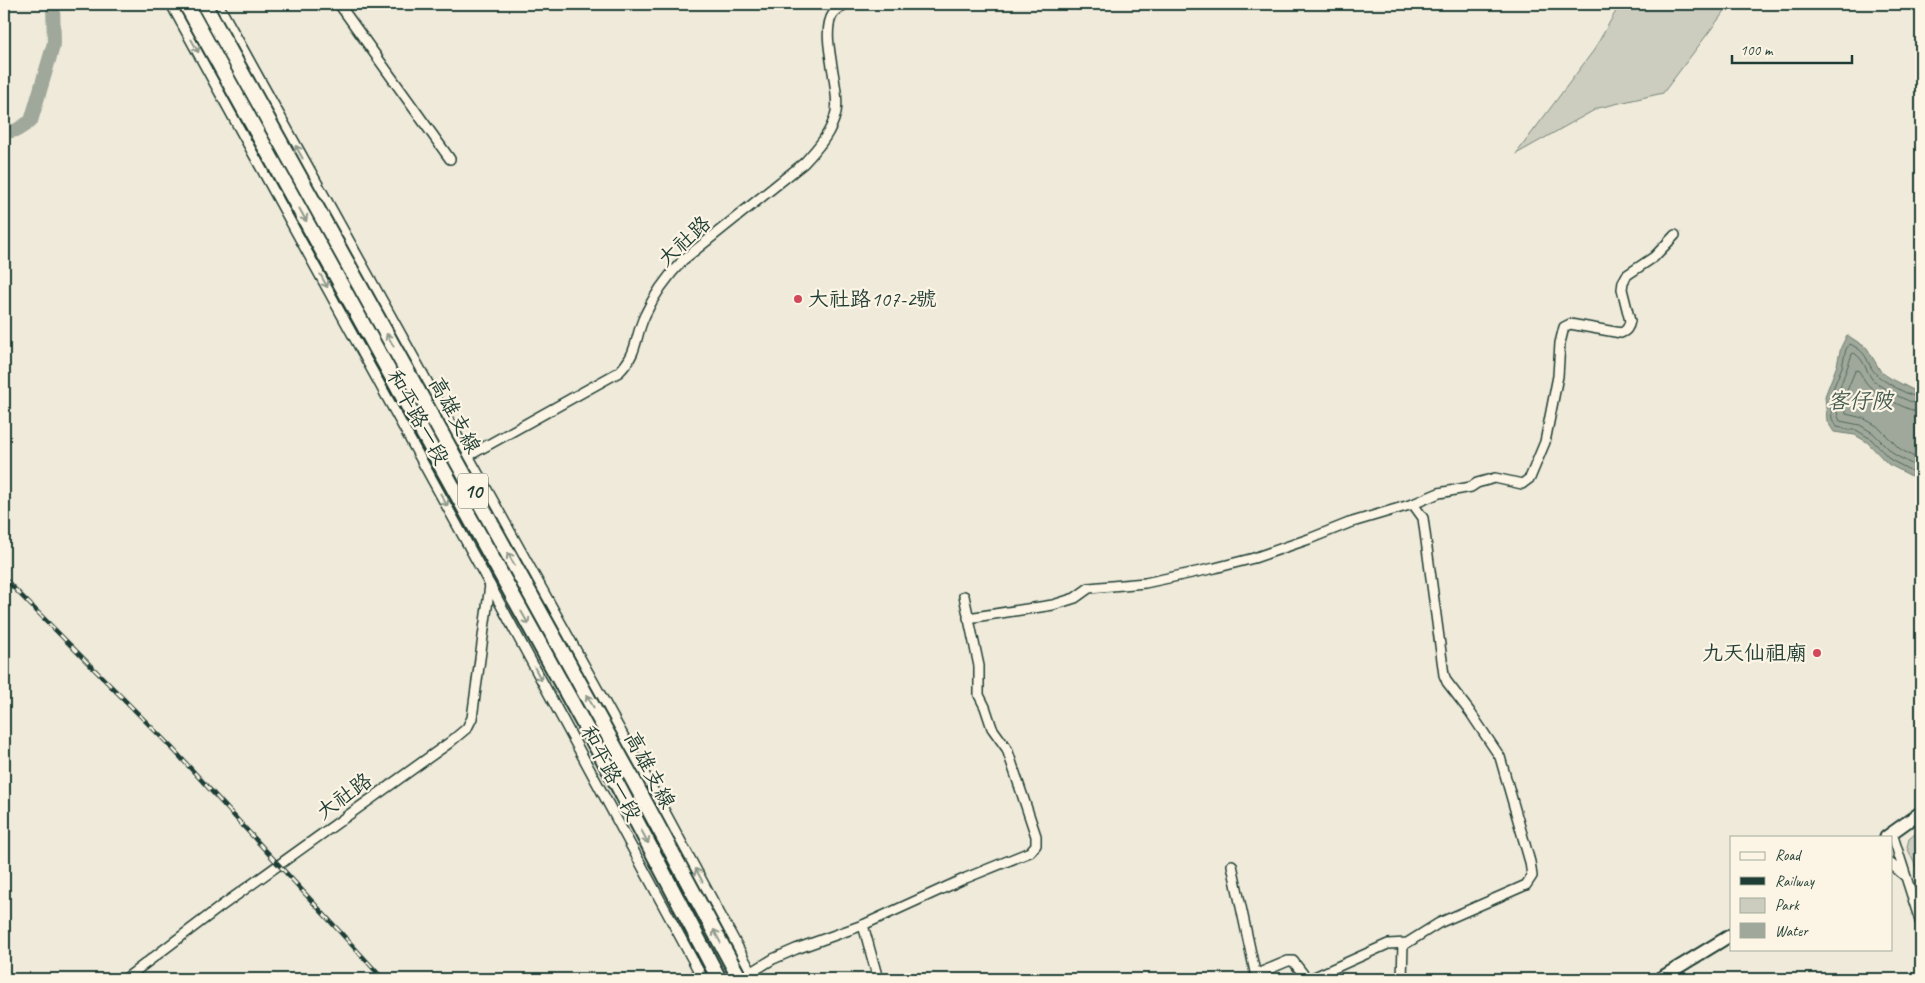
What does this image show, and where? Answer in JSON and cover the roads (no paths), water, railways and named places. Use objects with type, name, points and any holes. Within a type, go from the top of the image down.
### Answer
[{"type":"highway","name":"高雄支線","points":[[186,4],[608,767],[719,979]]},
{"type":"highway","name":"高雄支線","points":[[204,4],[632,778],[746,978]]},
{"type":"main road","points":[[1889,835],[1921,812]]},
{"type":"main road","points":[[1659,979],[1730,936]]},
{"type":"street","name":"和平路一段","points":[[171,4],[490,585],[703,979]]},
{"type":"street","name":"和平路一段","points":[[195,4],[288,173],[335,240],[374,286]]},
{"type":"street","name":"和平路一段","points":[[218,4],[649,782],[746,978]]},
{"type":"street","points":[[339,4],[450,159]]},
{"type":"street","name":"大社路","points":[[468,456],[619,372],[634,352],[644,316],[673,271],[804,163],[815,151],[832,126],[837,110],[828,29],[833,14],[845,4]]},
{"type":"street","points":[[968,618],[1052,605],[1075,598],[1089,588],[1145,583],[1254,558],[1349,523],[1413,504],[1439,493],[1471,487],[1477,483],[1495,478],[1517,484],[1526,483],[1530,478],[1545,442],[1558,376],[1560,343],[1564,327],[1570,324],[1621,333],[1625,332],[1630,321],[1622,289],[1623,282],[1627,275],[1654,257],[1676,235]]},
{"type":"street","points":[[1232,865],[1255,972],[1257,974],[1293,961],[1308,979],[1388,944],[1403,944],[1412,941],[1439,923],[1526,885],[1532,876],[1532,870],[1500,756],[1447,682],[1444,675],[1422,518],[1413,504]]},
{"type":"street","name":"大社路","points":[[125,979],[220,907],[449,743],[467,728],[472,718],[490,585]]},
{"type":"street","points":[[746,978],[773,959],[788,952],[863,924],[1030,852],[1036,845],[1036,836],[1007,749],[992,728],[979,695],[979,666],[964,596]]},
{"type":"street","points":[[1892,843],[1921,924]]},
{"type":"street","points":[[1892,865],[1906,878]]},
{"type":"street","points":[[863,924],[878,979]]},
{"type":"street","points":[[1402,979],[1403,944]]},
{"type":"water","name":"客仔陂","points":[[1847,335],[1867,348],[1881,372],[1921,394],[1921,481],[1888,464],[1867,442],[1855,435],[1834,432],[1827,421],[1825,396],[1837,365],[1841,347]]},
{"type":"waterway","points":[[4,130],[7,132],[17,130],[31,121],[54,43],[53,4]]},
{"type":"tunnel","points":[[484,550],[489,582]]},
{"type":"railway","points":[[4,578],[172,748],[383,979]]},
{"type":"place","name":"大社路107-2號","points":[[798,299]]},
{"type":"place","name":"九天仙祖廟","points":[[1817,653]]}]
